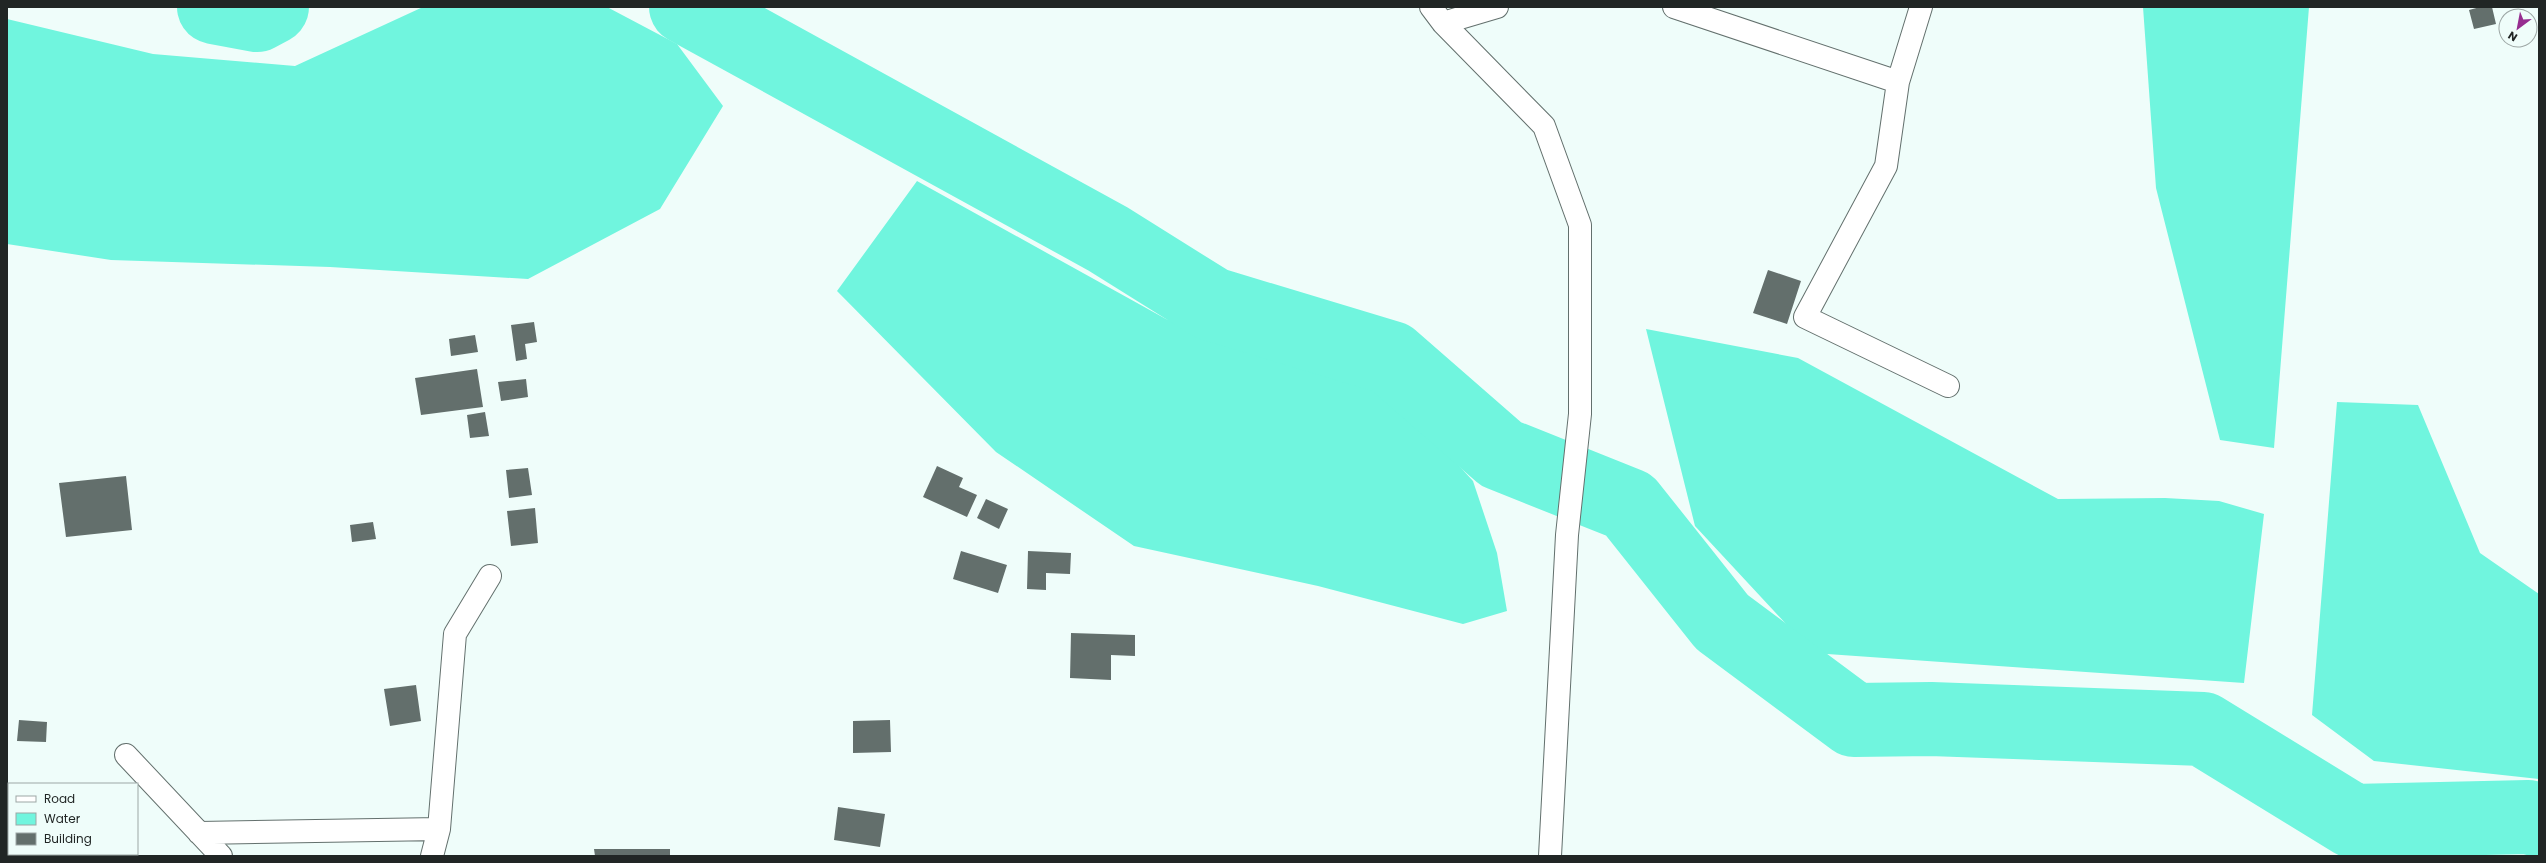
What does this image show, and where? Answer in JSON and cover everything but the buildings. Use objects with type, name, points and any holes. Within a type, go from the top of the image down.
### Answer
[{"type":"street","points":[[1437,15],[1497,7]]},
{"type":"street","points":[[1674,7],[1898,82]]},
{"type":"street","points":[[1921,7],[1898,82],[1886,166],[1804,317],[1948,386]]},
{"type":"street","points":[[1437,15],[1544,126],[1580,225],[1580,414],[1567,535],[1550,856]]},
{"type":"street","points":[[432,856],[439,829],[455,634],[490,576]]},
{"type":"street","points":[[126,755],[221,856]]},
{"type":"street","points":[[198,833],[439,829]]},
{"type":"water","points":[[423,7],[607,7],[677,44],[723,106],[660,209],[528,279],[330,267],[111,260],[7,244],[7,19],[153,54],[295,66]]},
{"type":"water","points":[[2143,7],[2309,7],[2274,448],[2220,440],[2156,188]]},
{"type":"water","points":[[917,181],[1166,319],[1392,393],[1473,481],[1497,553],[1507,611],[1463,624],[1318,586],[1134,546],[996,452],[837,291]]},
{"type":"water","points":[[1646,329],[1798,358],[2058,499],[2165,498],[2219,501],[2264,514],[2244,683],[1813,653],[1695,526]]},
{"type":"water","points":[[2337,402],[2418,405],[2480,553],[2539,594],[2539,779],[2374,761],[2312,715]]},
{"type":"waterway","points":[[214,7],[257,15],[272,7]]},
{"type":"waterway","points":[[686,7],[1108,239],[1212,304],[1391,358],[1501,454],[1629,505],[1722,622],[1854,720],[1931,719],[2203,729],[2353,821],[2528,817],[2539,820]]}]
